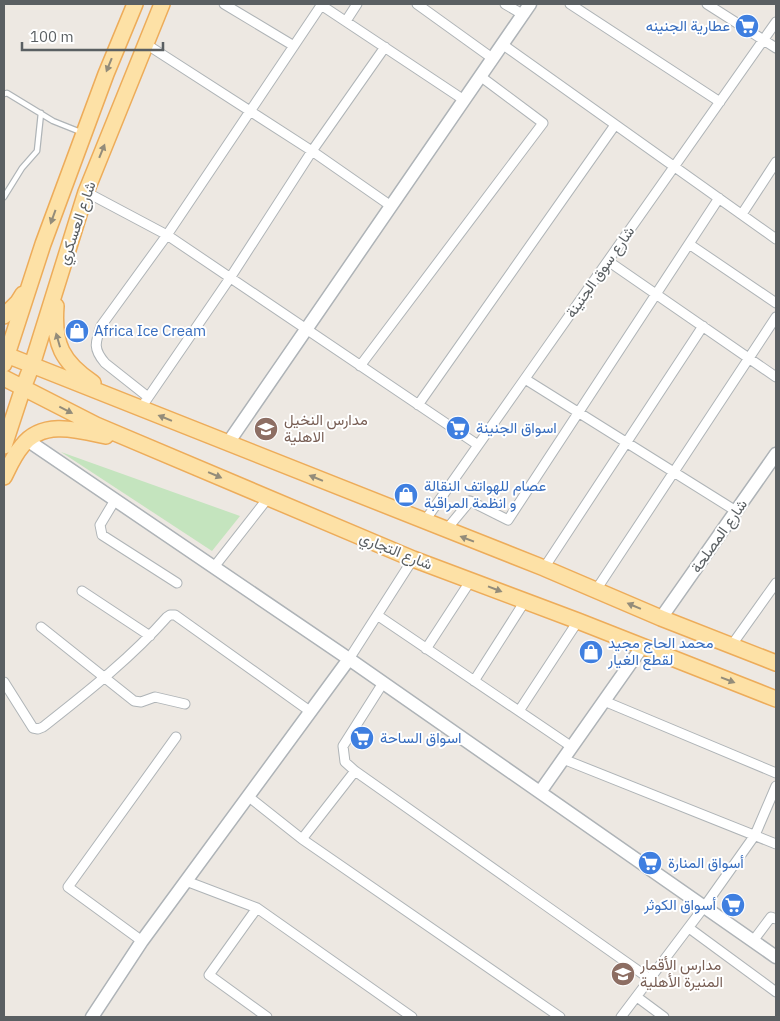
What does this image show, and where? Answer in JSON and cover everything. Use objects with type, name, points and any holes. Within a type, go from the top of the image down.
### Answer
[{"type":"main road","name":"شارع العسكري","points":[[5,358],[43,244],[134,4]]},
{"type":"main road","name":"شارع العسكري","points":[[4,446],[32,365],[86,192],[162,4]]},
{"type":"main road","points":[[4,316],[18,302],[27,287],[43,244]]},
{"type":"main road","points":[[59,276],[55,330],[60,350],[75,370],[115,397]]},
{"type":"main road","points":[[5,358],[32,365],[115,397],[144,403],[228,443],[544,568],[776,664]]},
{"type":"main road","name":"شارع التجاري","points":[[4,378],[96,425],[413,559],[578,621],[776,699]]},
{"type":"main road","points":[[4,477],[19,450],[27,440],[46,431],[68,429],[144,445]]},
{"type":"street","points":[[224,4],[294,46]]},
{"type":"street","points":[[386,47],[312,150],[230,278],[144,403],[105,363],[96,350],[101,326],[167,235],[322,4],[346,21],[386,47],[464,100]]},
{"type":"street","points":[[346,21],[357,4]]},
{"type":"street","points":[[417,4],[492,58]]},
{"type":"street","points":[[228,443],[526,9],[505,4]]},
{"type":"street","points":[[570,4],[720,102]]},
{"type":"street","points":[[708,4],[776,48]]},
{"type":"street","name":"شارع سوق الجنينة","points":[[424,522],[776,22]]},
{"type":"street","points":[[146,44],[312,150],[391,206]]},
{"type":"street","points":[[502,44],[776,238]]},
{"type":"street","points":[[360,366],[543,123],[480,76]]},
{"type":"street","points":[[418,405],[615,124]]},
{"type":"street","points":[[742,214],[774,172],[776,162]]},
{"type":"street","points":[[86,192],[167,235],[478,445]]},
{"type":"street","points":[[446,530],[470,500],[508,520],[719,198]]},
{"type":"street","points":[[689,244],[776,303]]},
{"type":"street","points":[[608,261],[776,377]]},
{"type":"street","points":[[596,590],[776,317]]},
{"type":"street","points":[[544,568],[703,326]]},
{"type":"street","points":[[525,379],[736,511]]},
{"type":"street","points":[[27,440],[384,683],[776,957]]},
{"type":"street","name":"شارع المصلحة","points":[[661,618],[776,454]]},
{"type":"street","points":[[214,568],[268,498]]},
{"type":"street","points":[[115,500],[100,525],[102,535],[177,583]]},
{"type":"street","points":[[95,1016],[142,941],[349,659],[413,559]]},
{"type":"street","points":[[426,649],[471,580]]},
{"type":"street","points":[[731,646],[776,583]]},
{"type":"street","points":[[82,591],[150,636]]},
{"type":"street","points":[[474,681],[525,601]]},
{"type":"street","points":[[4,682],[32,728],[38,729],[104,679],[150,636],[167,617],[175,615],[311,712]]},
{"type":"street","points":[[377,615],[572,747]]},
{"type":"street","points":[[518,711],[578,621]]},
{"type":"street","points":[[41,628],[134,701],[141,702],[155,697],[185,704]]},
{"type":"street","points":[[540,792],[642,647]]},
{"type":"street","points":[[384,683],[343,746],[345,762],[354,772],[650,979]]},
{"type":"street","points":[[604,701],[776,772]]},
{"type":"street","points":[[142,941],[68,887],[176,737]]},
{"type":"street","points":[[563,759],[776,844]]},
{"type":"street","points":[[302,840],[354,772]]},
{"type":"street","points":[[621,1017],[756,836],[776,786]]},
{"type":"street","points":[[248,797],[302,840],[560,1017]]},
{"type":"street","points":[[186,881],[257,908],[412,1017]]},
{"type":"street","points":[[257,908],[208,975],[267,1017]]},
{"type":"street","points":[[753,941],[771,917],[776,919]]},
{"type":"street","points":[[688,928],[776,992]]},
{"type":"street","points":[[637,997],[664,1017]]},
{"type":"lane","points":[[4,94],[7,93],[53,121],[84,133]]},
{"type":"lane","points":[[4,197],[22,168],[37,151],[41,113]]},
{"type":"green space","points":[[61,452],[240,516],[212,551]]},
{"type":"place","name":"عطارية الجنينه","points":[[747,26]]},
{"type":"place","name":"Africa Ice Cream","points":[[77,331]]},
{"type":"place","name":"اسواق الجنينة","points":[[458,428]]},
{"type":"place","name":"مدارس النخيل الاهلية","points":[[266,429]]},
{"type":"place","name":"عصام للهواتف النقالة و انظمة المراقبة","points":[[406,495]]},
{"type":"place","name":"محمد الحاج مجيد لقطع الغيار","points":[[591,652]]},
{"type":"place","name":"اسواق الساحة","points":[[362,738]]},
{"type":"place","name":"أسواق المنارة","points":[[650,863]]},
{"type":"place","name":"أسواق الكوثر","points":[[733,905]]},
{"type":"place","name":"مدارس الأقمار المنيرة الأهلية","points":[[623,974]]}]
